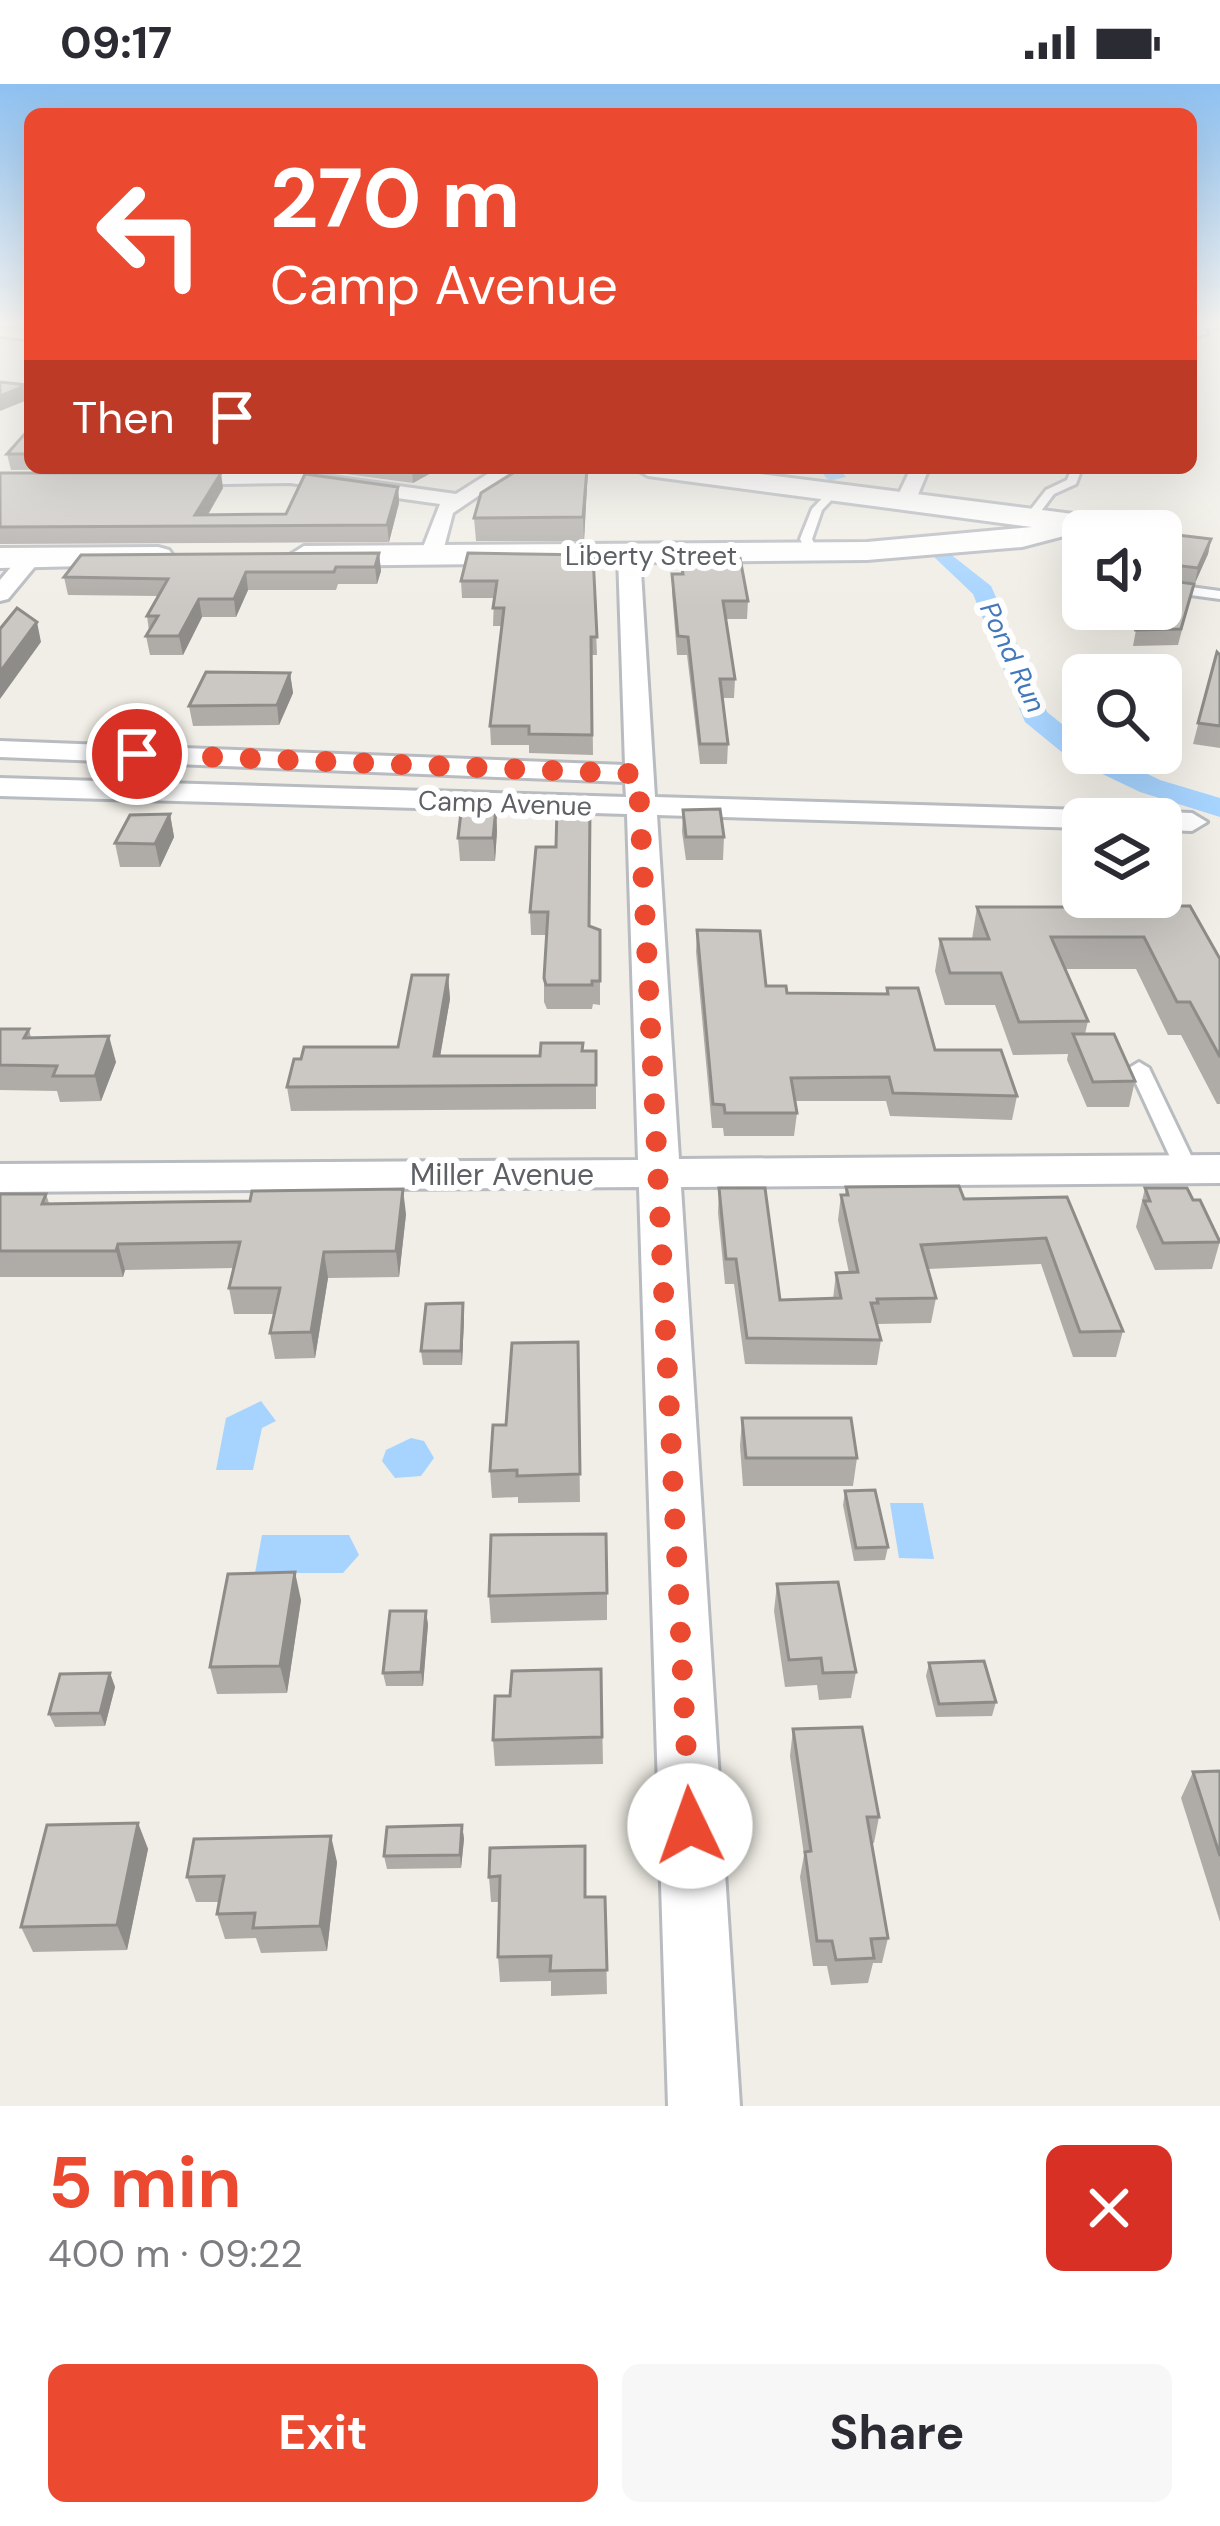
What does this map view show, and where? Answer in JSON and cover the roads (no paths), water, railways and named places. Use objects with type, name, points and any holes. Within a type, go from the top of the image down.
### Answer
[{"type":"street","points":[[431,555],[438,519],[456,500],[500,474]]},
{"type":"street","points":[[692,474],[1062,522]]},
{"type":"street","points":[[905,502],[917,474]]},
{"type":"street","points":[[156,479],[290,477],[456,500]]},
{"type":"street","name":"Liberty Street","points":[[266,556],[813,554],[915,549],[1022,538],[1062,529]]},
{"type":"street","points":[[629,555],[704,2106]]},
{"type":"street","points":[[0,594],[15,558],[196,556]]},
{"type":"street","name":"Camp Avenue","points":[[0,749],[1062,818]]},
{"type":"street","name":"Camp Avenue","points":[[0,787],[639,790]]},
{"type":"street","name":"Miller Avenue","points":[[0,1178],[1204,1170]]},
{"type":"lane","points":[[1031,518],[1049,492],[1072,482],[1075,474]]},
{"type":"lane","points":[[813,554],[806,538],[817,509],[833,493]]},
{"type":"lane","points":[[1182,575],[1220,580]]},
{"type":"lane","points":[[1182,590],[1220,595]]},
{"type":"lane","points":[[1138,1068],[1204,1170]]},
{"type":"water","points":[[261,1401],[276,1421],[262,1428],[253,1470],[216,1470],[226,1418]]},
{"type":"water","points":[[411,1438],[424,1441],[434,1458],[421,1476],[395,1478],[382,1461],[386,1450]]},
{"type":"water","points":[[890,1503],[923,1503],[934,1559],[899,1558]]},
{"type":"water","points":[[262,1535],[349,1535],[359,1555],[343,1573],[255,1573]]},
{"type":"waterway","name":"Pond Run","points":[[833,474],[836,477]]},
{"type":"waterway","name":"Pond Run","points":[[944,556],[983,591],[1035,716],[1079,752],[1150,786],[1220,808]]}]
